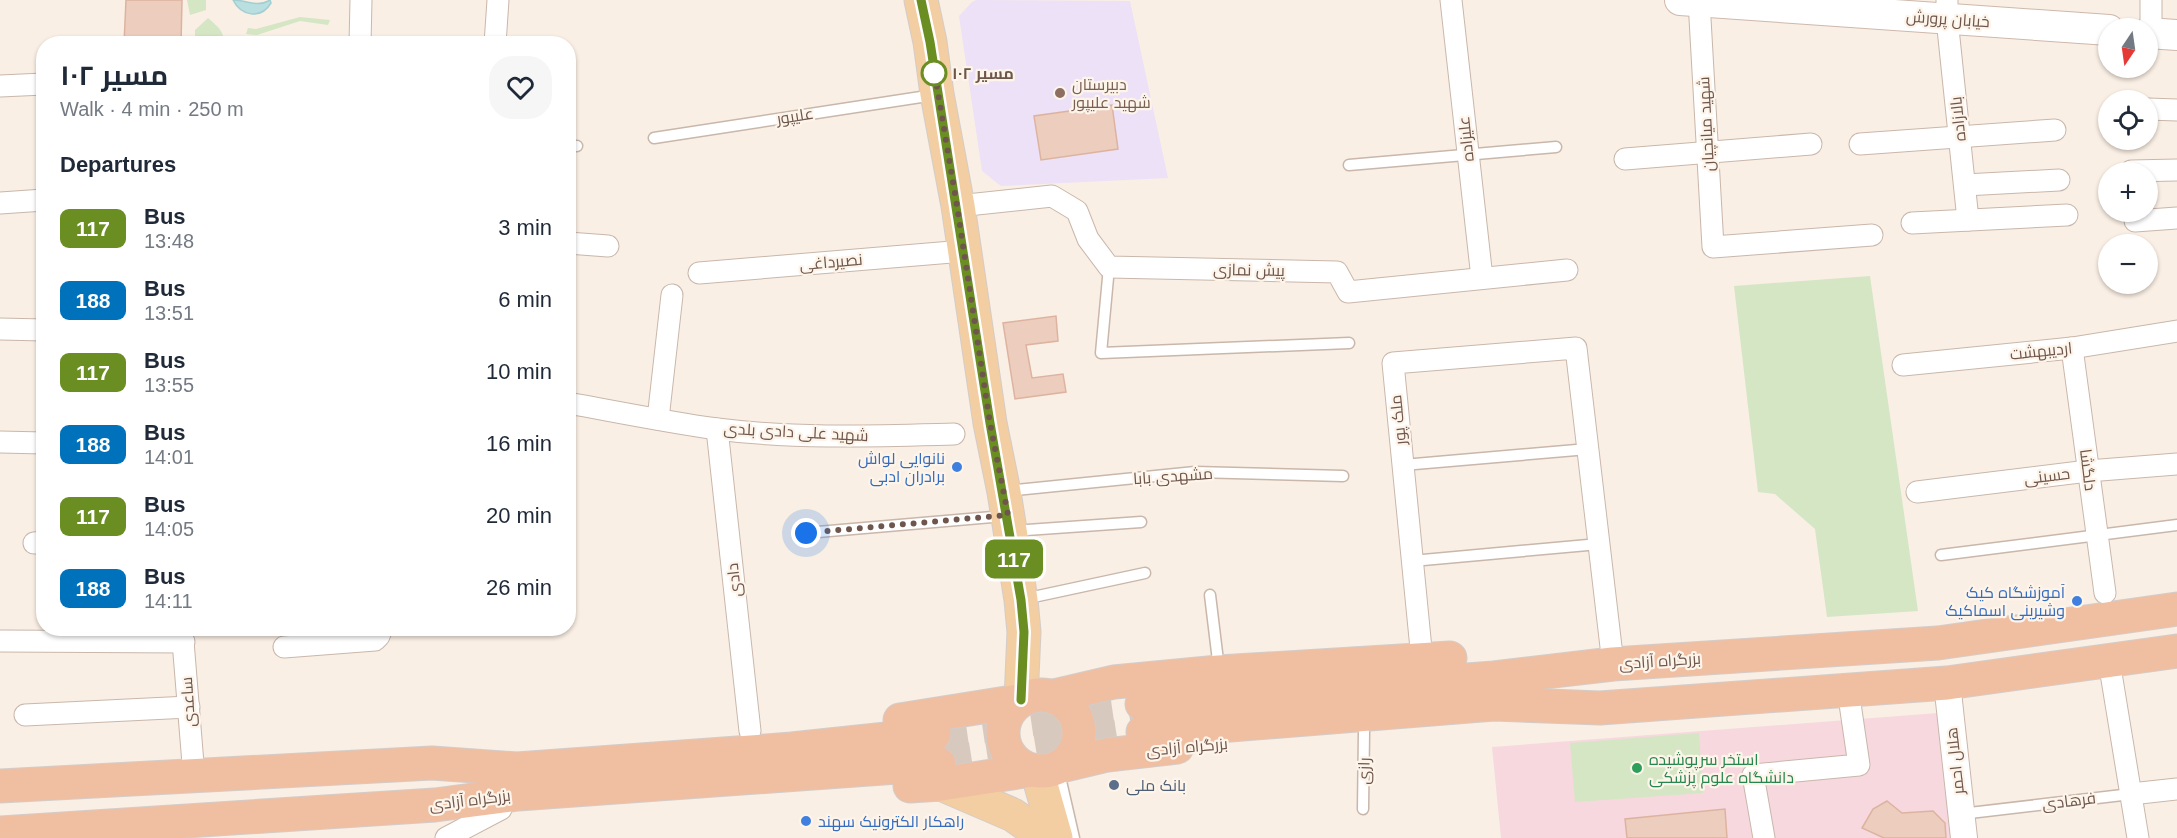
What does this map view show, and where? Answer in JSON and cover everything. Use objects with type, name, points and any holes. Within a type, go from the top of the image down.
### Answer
[{"type":"highway","name":"بزرگراه آزادی","points":[[1600,708],[1494,704],[1142,718],[1204,697],[1494,678],[1613,664],[1938,643],[2177,609]]},
{"type":"highway","name":"بزرگراه آزادی","points":[[0,786],[432,763],[517,769],[792,749],[938,761],[980,777],[1047,768],[1107,755],[1364,732],[1503,723],[1600,708],[1947,683],[2177,651]]},
{"type":"highway","points":[[432,763],[511,746],[906,719],[1036,698],[1114,682],[1219,672],[1507,655],[1613,664]]},
{"type":"highway","points":[[1093,687],[1086,702],[1085,723],[1092,741],[1107,755]]},
{"type":"highway","points":[[1036,698],[1072,709],[1080,729],[1076,750],[1069,759],[1047,768],[1012,758],[1003,739],[1005,717],[1011,708],[1036,698]]},
{"type":"highway","points":[[970,708],[978,713],[986,723],[991,736],[991,758],[980,777]]},
{"type":"highway","points":[[435,805],[536,811],[764,799],[938,761]]},
{"type":"highway","name":"بزرگراه آزادی","points":[[0,833],[193,829],[435,805],[518,794],[938,761]]},
{"type":"main road","points":[[921,0],[930,42],[1036,698]]},
{"type":"main road","name":"خیابان پرورش","points":[[1689,1],[1947,9],[2098,29]]},
{"type":"main road","points":[[938,761],[1046,838]]},
{"type":"main road","points":[[1047,768],[1056,838]]},
{"type":"street","points":[[360,36],[361,0]]},
{"type":"street","points":[[496,36],[498,0]]},
{"type":"street","name":"علیزاده","points":[[1451,0],[1482,278]]},
{"type":"street","points":[[2151,0],[2159,33]]},
{"type":"street","name":"شهید میانچیان","points":[[1689,1],[1707,151],[1713,248],[1872,235]]},
{"type":"street","name":"بالازاده","points":[[1947,9],[1968,220]]},
{"type":"street","points":[[0,86],[36,84]]},
{"type":"street","points":[[2158,109],[2177,110]]},
{"type":"street","points":[[1860,144],[2055,130]]},
{"type":"street","points":[[1625,159],[1811,144]]},
{"type":"street","points":[[2158,170],[2177,170]]},
{"type":"street","points":[[1965,185],[2059,180]]},
{"type":"street","points":[[957,206],[1052,196],[1077,211],[1088,239],[1109,267]]},
{"type":"street","points":[[0,202],[36,200]]},
{"type":"street","points":[[1912,223],[2067,215]]},
{"type":"street","points":[[2158,219],[2177,218]]},
{"type":"street","points":[[576,244],[608,246]]},
{"type":"street","name":"نصیرداغی","points":[[699,273],[964,251]]},
{"type":"street","name":"پیش نمازی","points":[[1109,267],[1337,272],[1348,292],[1567,270]]},
{"type":"street","points":[[658,419],[672,295]]},
{"type":"street","points":[[0,329],[36,330]]},
{"type":"street","name":"اردیبهشت","points":[[1903,365],[2072,348],[2177,331]]},
{"type":"street","name":"ملک پور","points":[[1422,659],[1393,363],[1576,348],[1588,449]]},
{"type":"street","name":"دلگشا","points":[[2072,348],[2105,593]]},
{"type":"street","name":"شهید علی دادی بلدی","points":[[576,404],[717,429],[775,434],[878,436],[954,434]]},
{"type":"street","name":"دادی","points":[[717,429],[750,731]]},
{"type":"street","points":[[0,442],[36,443]]},
{"type":"street","points":[[1588,449],[1613,664]]},
{"type":"street","name":"حسینی","points":[[1917,492],[2088,471],[2177,464]]},
{"type":"street","points":[[0,641],[152,636]]},
{"type":"street","name":"ساعدی","points":[[183,636],[194,776]]},
{"type":"street","points":[[284,647],[375,640],[379,636]]},
{"type":"street","points":[[2109,661],[2138,838]]},
{"type":"street","name":"هلال احمر","points":[[1947,683],[1962,826]]},
{"type":"street","points":[[1764,838],[1753,775],[1859,765],[1848,690]]},
{"type":"street","points":[[25,715],[189,707]]},
{"type":"street","name":"فرهادی","points":[[2131,794],[2177,789]]},
{"type":"street","points":[[446,838],[501,809]]},
{"type":"lane","name":"علیپور","points":[[654,138],[937,94]]},
{"type":"lane","points":[[1349,165],[1556,147]]},
{"type":"lane","points":[[1109,267],[1101,353],[1349,344]]},
{"type":"lane","points":[[1402,465],[1588,449]]},
{"type":"lane","name":"مشهدی بابا","points":[[1007,513],[1195,472],[1343,476]]},
{"type":"lane","points":[[806,533],[1007,513],[1141,522]]},
{"type":"lane","points":[[1941,555],[2177,525]]},
{"type":"lane","points":[[1412,561],[1599,544]]},
{"type":"lane","points":[[1021,600],[1145,573]]},
{"type":"lane","points":[[1209,595],[1219,672]]},
{"type":"lane","name":"رازی","points":[[1364,732],[1364,809]]},
{"type":"lane","points":[[1047,768],[1074,838]]},
{"type":"lane","name":"فرهادی","points":[[1962,826],[2131,794]]},
{"type":"shaded area","name":"دبیرستان شهید علیپور","points":[[976,0],[1130,1],[1168,178],[1001,186],[982,171],[959,16]]},
{"type":"shaded area","points":[[1938,713],[1954,838],[1501,838],[1492,747]]},
{"type":"green space","points":[[187,0],[206,0],[206,10],[190,15]]},
{"type":"green space","points":[[300,17],[330,20],[328,25],[300,21],[257,35],[246,34],[248,28],[256,29]]},
{"type":"green space","points":[[208,18],[223,36],[195,36],[195,30]]},
{"type":"green space","points":[[1870,276],[1918,611],[1827,617],[1815,529],[1775,494],[1758,492],[1734,286]]},
{"type":"green space","name":"استخر سرپوشیده دانشگاه علوم پزشکی","points":[[1699,733],[1703,793],[1575,802],[1570,743]]},
{"type":"water","points":[[233,0],[256,4],[270,0],[271,3],[262,12],[251,14],[241,10]]},
{"type":"building","points":[[126,0],[182,0],[181,36],[124,36]]},
{"type":"building","points":[[1112,105],[1118,149],[1041,160],[1034,116]]},
{"type":"building","points":[[1056,316],[1058,341],[1026,345],[1032,378],[1063,374],[1066,392],[1015,399],[1003,323]]},
{"type":"building","points":[[1887,801],[1902,813],[1933,811],[1945,823],[1946,838],[1884,838],[1862,828],[1873,809]]},
{"type":"building","points":[[1725,809],[1727,838],[1627,838],[1625,819]]},
{"type":"tunnel","points":[[934,734],[1142,704]]},
{"type":"tunnel","points":[[939,764],[1143,732]]},
{"type":"bus line","name":"117","points":[[921,0],[930,42],[990,423],[1004,492],[1021,600],[1024,632],[1021,700]]},
{"type":"place","name":"مسیر ۱۰۲","points":[[934,73]]},
{"type":"place","name":"دبیرستان شهید علیپور","points":[[1060,93]]},
{"type":"place","name":"نانوایی لواش برادران ادبی","points":[[957,467]]},
{"type":"place","name":"آموزشگاه کیک وشیرینی اسماکیک","points":[[2077,601]]},
{"type":"place","name":"استخر سرپوشیده دانشگاه علوم پزشکی","points":[[1637,768]]},
{"type":"place","name":"بانک ملی","points":[[1114,785]]},
{"type":"place","name":"راهکار الکترونیک سهند","points":[[806,821]]},
{"type":"route","points":[[806,533],[1008,515],[990,423],[934,69],[934,73]]}]
